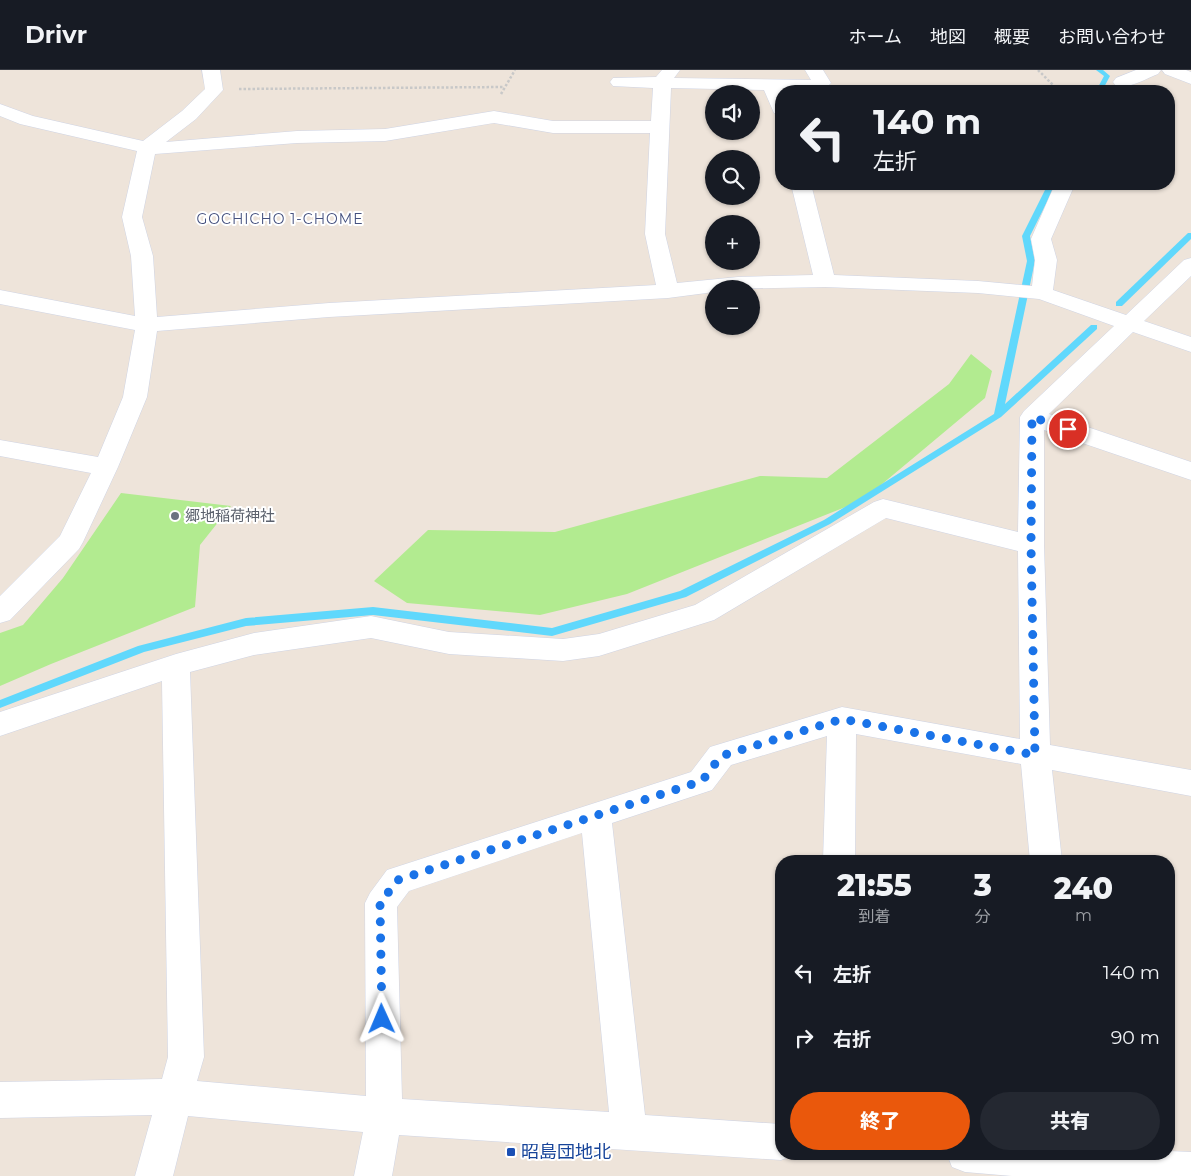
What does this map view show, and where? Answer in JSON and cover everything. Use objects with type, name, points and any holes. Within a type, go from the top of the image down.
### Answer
[{"type":"street","points":[[0,612],[70,542],[106,466],[134,397],[147,325],[142,256],[132,217],[148,148],[189,115],[214,90],[210,70]]},
{"type":"street","points":[[814,70],[822,83],[819,85]]},
{"type":"street","points":[[1117,81],[1152,70]]},
{"type":"street","points":[[1171,70],[1191,79]]},
{"type":"street","points":[[619,82],[667,76],[775,85]]},
{"type":"street","points":[[667,76],[659,127],[655,234],[668,291]]},
{"type":"street","points":[[771,85],[775,95]]},
{"type":"street","points":[[0,110],[28,120],[148,148],[297,137],[385,136],[494,117],[553,128],[659,127]]},
{"type":"street","points":[[803,190],[825,281]]},
{"type":"street","points":[[1040,293],[1046,260],[1041,239],[1062,190]]},
{"type":"street","points":[[1045,855],[1035,755],[1031,545],[1032,417],[1131,324],[1191,264]]},
{"type":"street","points":[[0,297],[147,325],[329,310],[668,291],[738,283],[825,281],[921,284],[1040,293],[1191,345]]},
{"type":"street","points":[[1032,417],[1191,471]]},
{"type":"street","points":[[0,448],[106,466]]},
{"type":"street","points":[[0,724],[176,665],[254,644],[371,626],[449,643],[563,650],[599,645],[704,613],[883,508],[1031,545]]},
{"type":"street","points":[[154,1176],[186,1057],[176,665]]},
{"type":"street","points":[[839,855],[842,719]]},
{"type":"street","points":[[373,1176],[384,1116],[380,903],[398,880],[702,781],[721,756],[842,719],[1191,783]]},
{"type":"street","points":[[596,817],[629,1132]]},
{"type":"street","points":[[0,1100],[176,1097],[384,1116],[775,1142]]},
{"type":"street","points":[[1034,1160],[1191,1171]]},
{"type":"path","points":[[1038,70],[1053,85]]},
{"type":"path","points":[[214,90],[503,87]]},
{"type":"green space","points":[[971,354],[992,371],[985,398],[863,500],[627,594],[540,615],[407,603],[374,581],[428,530],[555,532],[760,476],[827,478],[949,384]]},
{"type":"green space","points":[[121,493],[231,506],[200,545],[195,607],[0,686],[0,633],[23,625],[63,578]]},
{"type":"waterway","points":[[1099,70],[1107,76],[1102,85]]},
{"type":"waterway","points":[[998,415],[1031,261],[1026,236],[1049,190]]},
{"type":"waterway","points":[[1119,304],[1191,235]]},
{"type":"waterway","points":[[998,415],[1094,327]]},
{"type":"waterway","points":[[0,704],[142,649],[246,622],[373,611],[552,632],[683,594],[827,522],[998,415]]},
{"type":"place","name":"郷地稲荷神社","points":[[175,516]]},
{"type":"place","name":"昭島団地北","points":[[511,1152]]},
{"type":"district","name":"GOCHICHO 1-CHOME","points":[[280,219]]},
{"type":"route","points":[[382,1019],[380,903],[398,880],[702,781],[721,756],[842,719],[1035,755],[1031,545],[1032,417],[1068,429]]}]
